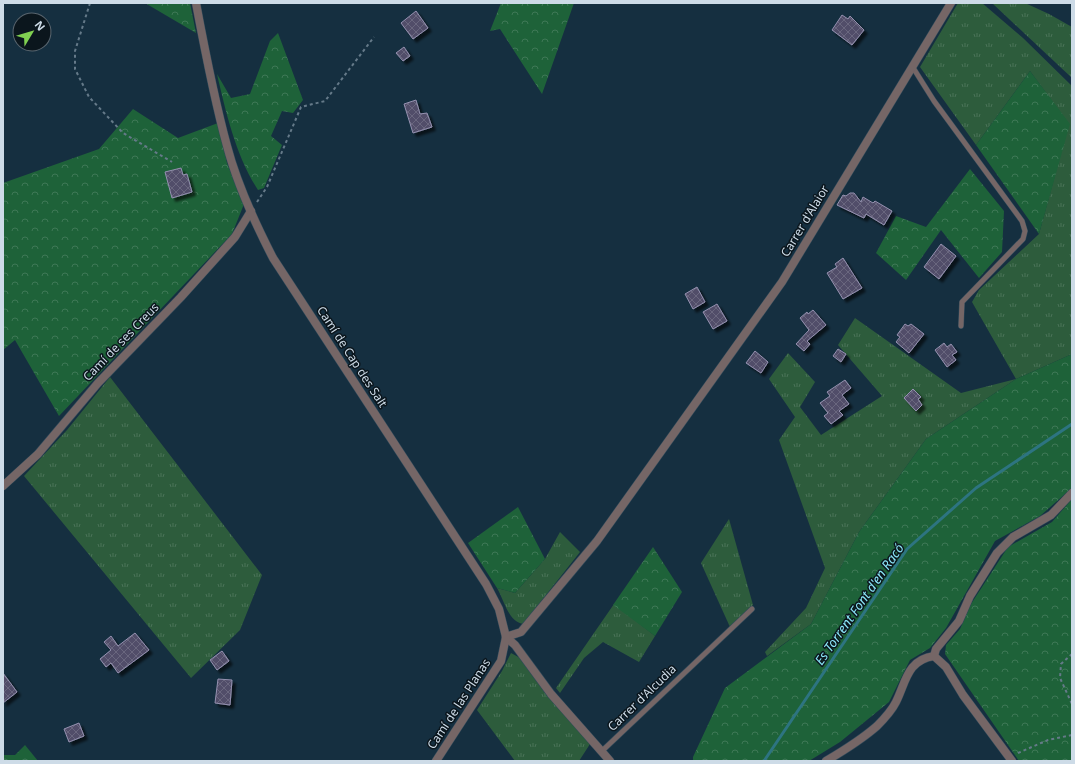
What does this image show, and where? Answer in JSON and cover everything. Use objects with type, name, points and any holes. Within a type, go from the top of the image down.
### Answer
[{"type":"street","name":"Camí de Cap des Salt","points":[[196,3],[206,58],[227,147],[251,210],[273,258],[486,584],[499,609],[506,637]]},
{"type":"street","name":"Carrer d'Alaior","points":[[506,637],[521,632],[597,541],[782,282],[951,3]]},
{"type":"street","name":"Camí de ses Creus","points":[[3,486],[38,454],[98,383],[187,291],[235,237],[251,210]]},
{"type":"street","points":[[934,656],[936,649],[958,621],[970,596],[997,553],[1013,537],[1051,515],[1072,493]]},
{"type":"street","points":[[506,637],[516,645],[551,694],[610,761]]},
{"type":"street","name":"Camí de las Planas","points":[[436,761],[501,661],[506,637]]},
{"type":"street","points":[[934,656],[946,667],[963,695],[1011,759]]},
{"type":"street","points":[[826,761],[877,726],[895,704],[905,679],[914,666],[923,658],[934,656]]},
{"type":"lane","points":[[912,66],[934,100],[1022,221],[1025,231],[1023,239],[962,302],[961,326]]},
{"type":"lane","name":"Carrer d'Alcudia","points":[[602,751],[752,609]]},
{"type":"path","points":[[90,3],[75,51],[75,69],[89,97],[123,133],[172,162]]},
{"type":"path","points":[[251,210],[267,187],[301,107],[325,101],[374,37]]},
{"type":"path","points":[[1072,654],[1061,664],[1060,678],[1072,704]]},
{"type":"path","points":[[1011,759],[1048,740],[1072,735]]},
{"type":"green space","points":[[145,3],[190,3],[196,33]]},
{"type":"green space","points":[[501,3],[574,3],[542,94],[500,29],[490,31]]},
{"type":"green space","points":[[958,3],[982,3],[1023,38],[1072,86],[1072,354],[1016,379],[972,302],[979,290],[1039,234],[1069,124],[1030,71],[976,145],[920,67]]},
{"type":"green space","points":[[992,3],[1025,3],[1072,27],[1072,78]]},
{"type":"green space","points":[[278,33],[303,100],[293,113],[282,111],[271,136],[282,145],[264,188],[258,190],[250,177],[238,149],[228,119],[217,74],[231,98],[250,94],[270,41]]},
{"type":"green space","points":[[1030,71],[1070,124],[1039,234],[976,145]]},
{"type":"green space","points":[[133,109],[178,138],[218,123],[227,163],[244,204],[232,234],[59,416],[15,340],[3,350],[3,183],[99,149]]},
{"type":"green space","points":[[970,169],[1004,211],[1002,252],[979,278],[941,230],[906,280],[876,253],[896,216],[926,227]]},
{"type":"green space","points":[[855,318],[961,393],[1016,379],[926,439],[859,532],[811,624],[767,656],[765,652],[806,608],[825,568],[779,440],[795,417],[769,379],[788,353],[815,382],[800,407],[821,435],[882,396],[838,345]]},
{"type":"green space","points":[[1072,354],[1072,488],[1040,516],[995,541],[946,628],[930,648],[910,660],[889,702],[840,742],[809,761],[693,761],[693,757],[725,688],[811,624],[859,532],[926,439],[1016,379]]},
{"type":"green space","points":[[110,377],[262,575],[240,630],[191,678],[24,476],[67,430]]},
{"type":"green space","points":[[1072,499],[1072,761],[1019,761],[945,654],[946,645],[960,629],[971,604],[1008,547],[1052,522]]},
{"type":"green space","points":[[518,507],[545,559],[515,593],[497,588],[468,543]]},
{"type":"green space","points":[[729,519],[753,605],[730,627],[701,563]]},
{"type":"green space","points":[[560,532],[580,552],[523,624],[518,622],[510,615],[497,588],[515,593],[545,559]]},
{"type":"green space","points":[[653,547],[682,592],[655,636],[613,605]]},
{"type":"green space","points":[[614,604],[655,636],[639,662],[603,642],[584,658],[560,693],[556,688]]},
{"type":"green space","points":[[511,653],[522,659],[590,744],[579,761],[515,761],[477,710],[502,671]]},
{"type":"green space","points":[[25,745],[38,761],[3,761],[3,755],[15,755]]},
{"type":"building","points":[[416,11],[428,28],[413,39],[401,23]]},
{"type":"building","points":[[842,15],[848,19],[850,16],[864,30],[852,45],[832,30]]},
{"type":"building","points":[[404,47],[410,56],[403,61],[396,53]]},
{"type":"building","points":[[416,100],[420,114],[427,113],[432,127],[413,133],[404,104]]},
{"type":"building","points":[[181,168],[183,175],[187,174],[192,192],[172,198],[165,172]]},
{"type":"building","points":[[850,193],[854,193],[861,202],[863,197],[873,203],[875,201],[892,211],[884,225],[866,214],[864,218],[837,205],[843,195],[846,196]]},
{"type":"building","points":[[941,244],[956,256],[939,279],[924,267]]},
{"type":"building","points":[[843,258],[862,288],[843,299],[827,273],[837,267],[835,264]]},
{"type":"building","points":[[697,287],[705,302],[693,309],[685,294]]},
{"type":"building","points":[[717,304],[727,321],[713,329],[703,312]]},
{"type":"building","points":[[813,310],[826,325],[807,341],[810,344],[804,351],[796,344],[809,330],[800,318],[807,312],[808,314]]},
{"type":"building","points":[[905,324],[908,326],[911,324],[924,334],[909,353],[896,342],[900,337],[897,335]]},
{"type":"building","points":[[944,343],[947,347],[951,344],[957,352],[952,355],[956,360],[947,367],[935,350]]},
{"type":"building","points":[[838,349],[846,354],[841,362],[833,356]]},
{"type":"building","points":[[755,351],[768,362],[761,373],[746,363]]},
{"type":"building","points":[[845,380],[851,388],[842,395],[849,404],[839,411],[843,415],[831,424],[824,416],[828,413],[820,403],[830,396],[827,392]]},
{"type":"building","points":[[913,389],[921,397],[918,399],[922,405],[916,411],[904,398]]},
{"type":"building","points":[[135,633],[149,650],[118,673],[111,663],[106,667],[100,659],[111,650],[104,642],[111,636],[118,646]]},
{"type":"building","points":[[222,651],[229,661],[217,670],[210,660]]},
{"type":"building","points":[[3,673],[17,692],[3,703]]},
{"type":"building","points":[[218,679],[232,680],[230,705],[215,703]]},
{"type":"building","points":[[79,723],[84,736],[69,742],[64,729]]},
{"type":"waterway","name":"Es Torrent Font d'en Racó","points":[[764,761],[907,549],[976,488],[1072,424]]}]
